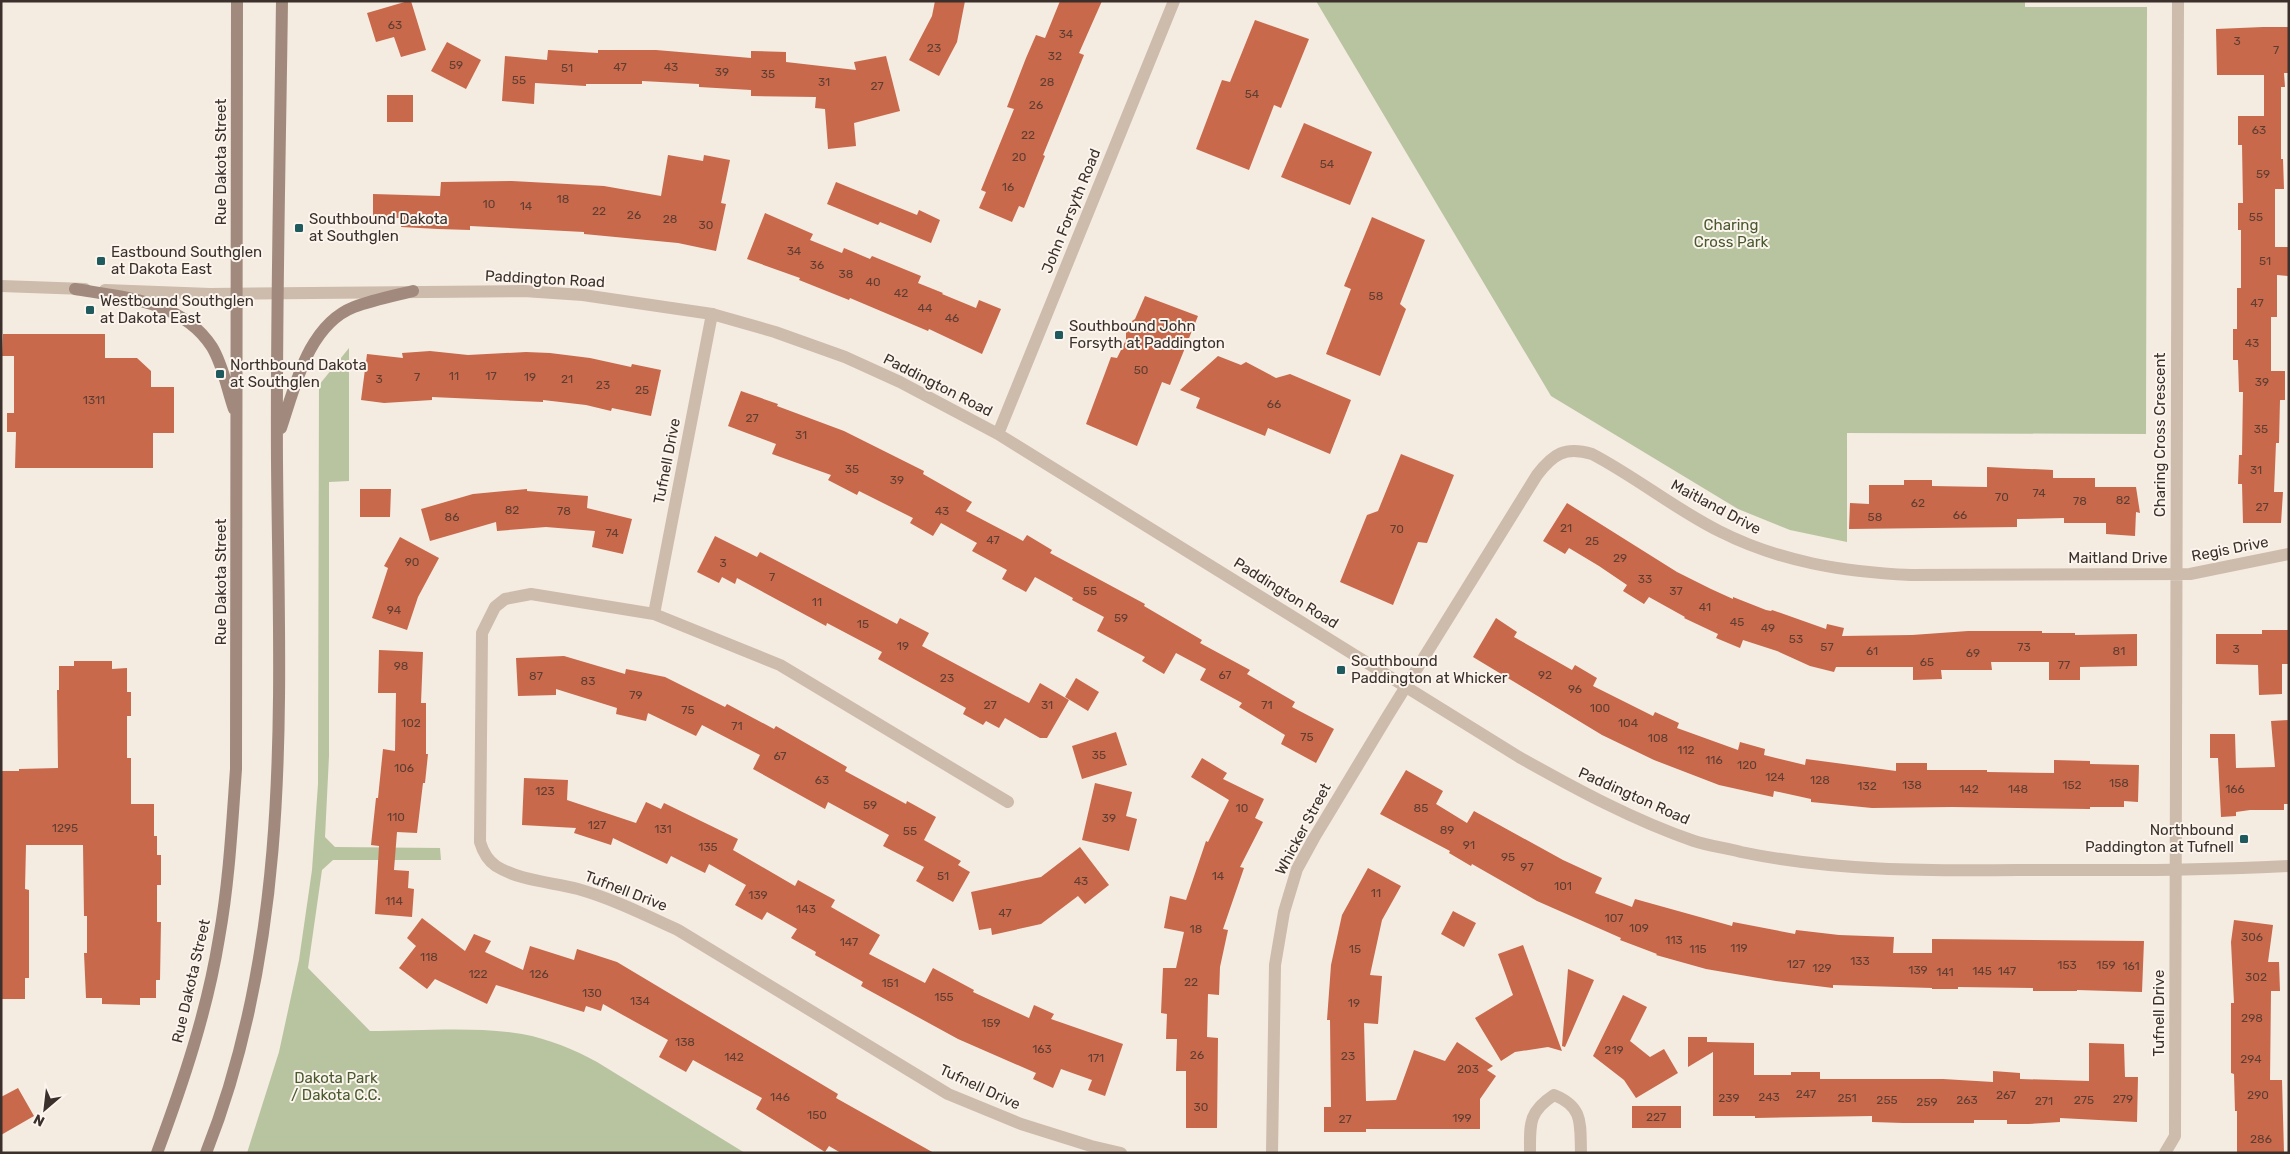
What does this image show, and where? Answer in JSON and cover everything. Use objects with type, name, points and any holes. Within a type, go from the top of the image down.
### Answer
[{"type":"main road","name":"Rue Dakota Street","points":[[157,1153],[196,1041],[220,938],[228,872],[236,769],[237,1]]},
{"type":"main road","points":[[206,1153],[227,1092],[247,1020],[264,936],[271,879],[279,762],[277,437],[282,1]]},
{"type":"main road","points":[[75,289],[129,298],[157,305],[188,321],[213,348],[237,417]]},
{"type":"main road","points":[[277,437],[306,360],[322,332],[352,308],[413,291]]},
{"type":"street","name":"John Forsyth Road","points":[[998,434],[1174,1]]},
{"type":"street","name":"Charing Cross Crescent","points":[[2176,870],[2178,1]]},
{"type":"street","name":"Paddington Road","points":[[1,286],[210,294],[237,292],[524,291],[573,295],[712,314],[775,332],[844,357],[900,382],[998,434],[1519,757],[1583,793],[1650,824],[1696,842],[1776,859],[1842,867],[1924,871],[2176,870],[2289,866]]},
{"type":"street","name":"Tufnell Drive","points":[[654,614],[712,314]]},
{"type":"street","name":"Maitland Drive","points":[[1406,687],[1537,475],[1557,455],[1568,451],[1581,450],[1592,454],[1684,510],[1738,540],[1772,553],[1827,568],[1874,573],[1911,574],[2176,574]]},
{"type":"street","name":"Regis Drive","points":[[2176,574],[2190,574],[2289,554]]},
{"type":"street","name":"Tufnell Drive","points":[[1008,802],[780,665],[654,614],[531,594],[505,599],[495,607],[482,634],[480,842],[484,854],[490,862],[507,872],[578,889],[634,909],[678,930],[948,1094],[1021,1124],[1091,1146],[1121,1153]]},
{"type":"street","name":"Whicker Street","points":[[1272,1153],[1275,965],[1289,892],[1297,869],[1314,838],[1406,687]]},
{"type":"street","name":"Tufnell Drive","points":[[2165,1153],[2175,1136],[2176,870]]},
{"type":"street","points":[[1530,1153],[1530,1122],[1540,1104],[1554,1095],[1568,1101],[1575,1109],[1580,1125],[1581,1153]]},
{"type":"green space","name":"Charing Cross Park","points":[[1316,1],[2025,1],[2025,7],[2147,7],[2146,434],[1847,433],[1847,542],[1790,530],[1738,509],[1551,396]]},
{"type":"green space","name":"Dakota Park / Dakota C.C.","points":[[349,348],[349,481],[329,482],[329,756],[325,837],[335,847],[440,848],[441,860],[333,860],[322,870],[308,968],[370,1031],[485,1030],[522,1034],[551,1042],[597,1062],[745,1153],[247,1153],[279,1052],[299,960],[312,870],[318,784],[319,385]]},
{"type":"building","points":[[411,1],[426,50],[401,57],[394,37],[376,42],[367,13]]},
{"type":"building","points":[[935,1],[965,1],[957,42],[939,76],[909,60],[932,16]]},
{"type":"building","points":[[1060,1],[1102,1],[1079,53],[1084,55],[1043,155],[1045,156],[1024,208],[1019,206],[1012,222],[979,208],[986,192],[981,190],[1014,109],[1007,107],[1026,58],[1036,35],[1045,38]]},
{"type":"building","points":[[1255,20],[1309,39],[1281,108],[1274,105],[1249,170],[1196,149],[1222,80],[1230,82]]},
{"type":"building","points":[[2289,27],[2289,73],[2284,73],[2285,87],[2281,87],[2281,159],[2283,159],[2284,189],[2275,189],[2275,247],[2288,247],[2288,276],[2277,275],[2277,317],[2271,317],[2271,371],[2285,371],[2285,400],[2280,400],[2279,443],[2276,443],[2274,492],[2283,492],[2281,523],[2243,523],[2242,484],[2238,484],[2239,455],[2242,455],[2243,392],[2239,392],[2238,360],[2233,360],[2233,329],[2237,329],[2237,288],[2241,288],[2241,230],[2238,230],[2238,203],[2243,203],[2242,145],[2238,145],[2238,116],[2264,116],[2264,75],[2217,75],[2216,29]]},
{"type":"building","points":[[447,42],[481,60],[466,89],[431,71]]},
{"type":"building","points":[[548,50],[598,53],[598,50],[656,50],[751,58],[751,51],[786,52],[786,62],[856,70],[854,62],[886,56],[900,111],[854,123],[856,146],[828,149],[825,109],[815,108],[816,97],[751,96],[751,90],[699,87],[699,84],[642,81],[642,84],[586,84],[586,86],[535,83],[534,104],[502,101],[505,56],[547,60]]},
{"type":"building","points":[[387,95],[413,95],[413,122],[387,122]]},
{"type":"building","points":[[1304,123],[1372,152],[1350,205],[1281,177]]},
{"type":"building","points":[[668,155],[703,161],[704,155],[730,160],[721,203],[726,204],[716,251],[678,243],[584,234],[584,232],[470,226],[470,230],[401,227],[402,218],[373,218],[373,194],[440,196],[441,182],[512,181],[604,186],[661,196]]},
{"type":"building","points":[[836,182],[917,215],[919,210],[940,220],[931,243],[880,222],[878,225],[827,204]]},
{"type":"building","points":[[765,213],[813,234],[810,240],[842,253],[844,248],[870,259],[872,256],[921,276],[918,283],[976,308],[979,300],[1001,309],[982,354],[929,329],[928,331],[850,298],[849,300],[799,280],[800,278],[747,259]]},
{"type":"building","points":[[1372,217],[1425,240],[1400,304],[1406,309],[1380,376],[1326,354],[1351,289],[1344,286]]},
{"type":"building","points":[[1145,296],[1198,316],[1170,385],[1162,382],[1137,446],[1086,424],[1111,357],[1117,358],[1126,340],[1126,331],[1135,319]]},
{"type":"building","points":[[3,334],[105,334],[105,358],[137,358],[151,371],[151,387],[174,387],[174,433],[153,433],[153,468],[15,468],[16,432],[7,432],[7,413],[14,413],[14,356],[2,356]]},
{"type":"building","points":[[430,351],[468,355],[526,352],[550,353],[590,358],[631,367],[632,364],[661,370],[651,416],[612,408],[611,411],[586,405],[543,400],[543,402],[432,397],[432,400],[384,403],[361,400],[367,354],[403,358],[402,353]]},
{"type":"building","points":[[1218,356],[1241,365],[1246,362],[1276,378],[1290,374],[1351,400],[1330,454],[1268,428],[1265,436],[1196,408],[1200,398],[1180,390]]},
{"type":"building","points":[[741,391],[844,431],[924,471],[923,474],[972,502],[966,511],[1023,541],[1027,535],[1052,550],[1050,553],[1145,604],[1144,606],[1202,640],[1200,643],[1250,670],[1247,674],[1295,702],[1292,707],[1334,729],[1316,763],[1281,744],[1285,735],[1239,707],[1242,703],[1200,680],[1206,669],[1176,653],[1164,674],[1142,661],[1145,657],[1097,631],[1104,617],[1072,600],[1073,598],[1035,577],[1026,592],[1002,579],[1007,570],[972,551],[977,543],[941,523],[933,536],[910,523],[913,518],[859,491],[857,495],[828,480],[831,475],[772,454],[776,444],[728,426]]},
{"type":"building","points":[[1401,454],[1454,475],[1427,543],[1418,542],[1393,605],[1340,582],[1367,515],[1378,511]]},
{"type":"building","points":[[1987,467],[2053,470],[2053,478],[2095,478],[2095,487],[2136,487],[2140,513],[2136,512],[2135,536],[2106,534],[2106,523],[2064,523],[2064,518],[2017,519],[2017,527],[1849,529],[1850,503],[1869,504],[1869,485],[1904,485],[1904,480],[1932,480],[1932,486],[1987,487]]},
{"type":"building","points":[[360,489],[391,489],[390,517],[360,517]]},
{"type":"building","points":[[527,489],[527,491],[588,496],[587,508],[632,519],[623,554],[592,547],[595,531],[546,527],[497,531],[496,522],[430,541],[421,509],[473,494]]},
{"type":"building","points":[[1567,503],[1677,572],[1711,589],[1733,599],[1733,597],[1766,610],[1772,610],[1826,629],[1827,624],[1844,628],[1842,636],[1912,635],[1968,631],[2042,631],[2042,633],[2075,633],[2075,635],[2137,634],[2137,666],[2080,667],[2080,680],[2049,680],[2049,662],[1991,662],[1992,670],[1941,670],[1942,679],[1913,680],[1913,667],[1836,667],[1834,672],[1810,666],[1777,651],[1743,640],[1740,648],[1716,638],[1718,634],[1684,618],[1649,597],[1644,604],[1623,591],[1627,585],[1599,566],[1569,548],[1565,554],[1543,541]]},
{"type":"building","points":[[715,536],[757,557],[760,552],[897,624],[900,618],[929,633],[922,646],[1029,703],[1040,683],[1069,700],[1047,738],[1040,738],[1005,718],[999,728],[986,721],[983,725],[963,714],[966,708],[878,659],[882,652],[827,623],[826,626],[737,578],[735,584],[722,577],[719,583],[697,572]]},
{"type":"building","points":[[400,537],[439,558],[418,597],[407,630],[372,618],[388,568],[384,566]]},
{"type":"building","points":[[1496,618],[1517,632],[1514,637],[1572,670],[1575,665],[1597,678],[1593,686],[1653,716],[1655,712],[1679,723],[1677,728],[1738,750],[1740,742],[1765,749],[1764,755],[1805,765],[1806,759],[1896,771],[1896,763],[1927,763],[1927,770],[2054,773],[2054,760],[2090,761],[2090,764],[2139,765],[2138,802],[2124,801],[2124,807],[2090,807],[2090,809],[1872,808],[1811,802],[1811,799],[1774,791],[1773,797],[1719,785],[1654,760],[1602,735],[1473,657]]},
{"type":"building","points":[[2262,630],[2289,630],[2289,664],[2282,664],[2282,694],[2259,695],[2258,665],[2216,664],[2216,634],[2262,634]]},
{"type":"building","points":[[379,650],[423,652],[421,703],[426,703],[426,754],[428,754],[425,783],[423,783],[417,833],[397,832],[394,870],[409,871],[408,888],[414,889],[412,917],[375,914],[379,846],[371,845],[383,749],[395,751],[396,693],[378,693]]},
{"type":"building","points":[[564,656],[625,674],[626,669],[665,677],[725,707],[727,704],[774,729],[776,726],[847,767],[845,771],[906,804],[907,801],[936,817],[924,840],[961,861],[958,865],[970,872],[953,902],[916,881],[924,867],[883,846],[889,835],[828,802],[825,809],[753,769],[760,755],[702,725],[696,736],[648,713],[646,721],[616,714],[617,708],[556,689],[556,695],[518,696],[516,658]]},
{"type":"building","points":[[74,661],[112,661],[112,669],[127,668],[127,692],[131,692],[131,716],[127,716],[127,758],[131,758],[131,804],[154,804],[154,836],[157,836],[157,855],[161,855],[161,885],[157,885],[157,922],[161,922],[160,980],[156,980],[156,998],[140,998],[140,1005],[102,1004],[102,998],[86,998],[84,953],[87,953],[87,916],[84,916],[83,845],[26,845],[25,889],[29,890],[29,978],[25,978],[25,999],[1,999],[1,771],[58,768],[57,690],[59,690],[59,666],[74,666]]},
{"type":"building","points":[[1076,678],[1099,692],[1088,711],[1065,697]]},
{"type":"building","points":[[2289,720],[2289,804],[2284,804],[2284,810],[2250,810],[2236,812],[2236,816],[2221,817],[2218,758],[2210,758],[2210,734],[2235,734],[2236,768],[2275,767],[2271,721]]},
{"type":"building","points":[[1116,732],[1127,765],[1082,779],[1072,746]]},
{"type":"building","points":[[1202,758],[1227,773],[1223,779],[1264,799],[1255,818],[1263,822],[1240,867],[1244,868],[1223,929],[1228,930],[1220,967],[1219,995],[1208,994],[1207,1037],[1218,1038],[1217,1128],[1186,1128],[1186,1071],[1176,1071],[1177,1039],[1166,1039],[1167,1014],[1161,1013],[1163,968],[1176,968],[1184,932],[1164,928],[1170,896],[1186,900],[1206,841],[1208,842],[1229,800],[1191,777]]},
{"type":"building","points":[[1406,770],[1443,791],[1436,804],[1467,823],[1474,811],[1563,860],[1602,878],[1595,893],[1632,907],[1635,899],[1732,926],[1733,922],[1795,934],[1796,930],[1839,935],[1894,937],[1893,953],[1932,953],[1932,939],[2144,941],[2142,992],[2033,991],[2033,988],[1958,987],[1958,989],[1932,989],[1833,985],[1833,988],[1776,981],[1706,969],[1656,955],[1537,901],[1472,864],[1471,866],[1449,853],[1450,851],[1380,814]]},
{"type":"building","points":[[524,778],[568,780],[567,800],[636,823],[646,802],[661,809],[664,803],[738,839],[733,850],[795,886],[798,880],[835,900],[831,907],[880,935],[869,954],[925,983],[933,968],[974,990],[973,992],[1029,1018],[1034,1005],[1054,1014],[1051,1019],[1123,1044],[1105,1096],[1088,1090],[1092,1080],[1061,1069],[1053,1088],[1033,1079],[1036,1073],[958,1039],[861,986],[863,982],[815,955],[816,952],[791,938],[797,929],[767,912],[762,920],[735,905],[746,885],[709,864],[705,873],[671,856],[667,864],[613,838],[611,845],[574,833],[576,828],[522,825]]},
{"type":"building","points":[[1095,783],[1132,792],[1126,816],[1137,819],[1129,851],[1082,840]]},
{"type":"building","points":[[1080,847],[1109,885],[1085,904],[1078,896],[1041,924],[992,935],[991,928],[979,930],[971,892],[1041,877]]},
{"type":"building","points":[[1368,868],[1401,886],[1382,920],[1370,975],[1382,976],[1378,1024],[1364,1023],[1366,1101],[1396,1100],[1414,1050],[1445,1061],[1457,1042],[1493,1066],[1487,1070],[1496,1076],[1480,1099],[1480,1129],[1366,1129],[1366,1132],[1324,1132],[1324,1107],[1331,1107],[1330,1020],[1327,1020],[1331,965],[1342,915]]},
{"type":"building","points":[[1453,911],[1476,923],[1464,947],[1441,934]]},
{"type":"building","points":[[422,918],[465,951],[474,934],[491,941],[485,952],[523,970],[530,946],[574,960],[577,949],[617,962],[838,1094],[836,1098],[934,1153],[841,1153],[829,1146],[825,1152],[756,1109],[762,1098],[693,1060],[686,1072],[659,1057],[668,1040],[603,1004],[601,1011],[586,1006],[584,1012],[496,985],[487,1004],[435,979],[427,989],[399,968],[416,946],[407,938]]},
{"type":"building","points":[[2234,920],[2273,925],[2268,962],[2279,962],[2280,991],[2271,991],[2270,1080],[2282,1080],[2284,1153],[2237,1153],[2237,1111],[2235,1111],[2234,1074],[2231,1073],[2231,1003],[2234,1003],[2231,942]]},
{"type":"building","points":[[1523,945],[1562,1051],[1548,1047],[1515,1052],[1501,1061],[1475,1018],[1513,995],[1498,954]]},
{"type":"building","points":[[1568,969],[1594,980],[1565,1047],[1562,1046]]},
{"type":"building","points":[[1623,995],[1647,1007],[1630,1041],[1650,1057],[1664,1049],[1678,1073],[1636,1098],[1624,1080],[1593,1056]]},
{"type":"building","points":[[1688,1037],[1707,1037],[1707,1042],[1754,1043],[1754,1075],[1791,1075],[1791,1072],[1820,1072],[1820,1079],[1943,1079],[1993,1082],[1993,1071],[2020,1073],[2020,1079],[2089,1081],[2089,1043],[2124,1044],[2125,1077],[2138,1077],[2137,1122],[2060,1118],[2060,1122],[2028,1124],[2007,1124],[2007,1120],[1974,1120],[1974,1123],[1903,1123],[1872,1122],[1872,1116],[1755,1118],[1755,1116],[1713,1116],[1713,1052],[1688,1067]]},
{"type":"building","points":[[18,1088],[34,1116],[1,1135],[1,1097]]},
{"type":"building","points":[[1632,1106],[1681,1106],[1681,1128],[1632,1128]]},
{"type":"place","name":"Southbound Dakota at Southglen","points":[[299,228]]},
{"type":"place","name":"Eastbound Southglen at Dakota East","points":[[101,261]]},
{"type":"place","name":"Westbound Southglen at Dakota East","points":[[90,310]]},
{"type":"place","name":"Southbound John Forsyth at Paddington","points":[[1059,335]]},
{"type":"place","name":"Northbound Dakota at Southglen","points":[[220,374]]},
{"type":"place","name":"Southbound Paddington at Whicker","points":[[1341,670]]},
{"type":"place","name":"Northbound Paddington at Tufnell","points":[[2244,839]]}]
